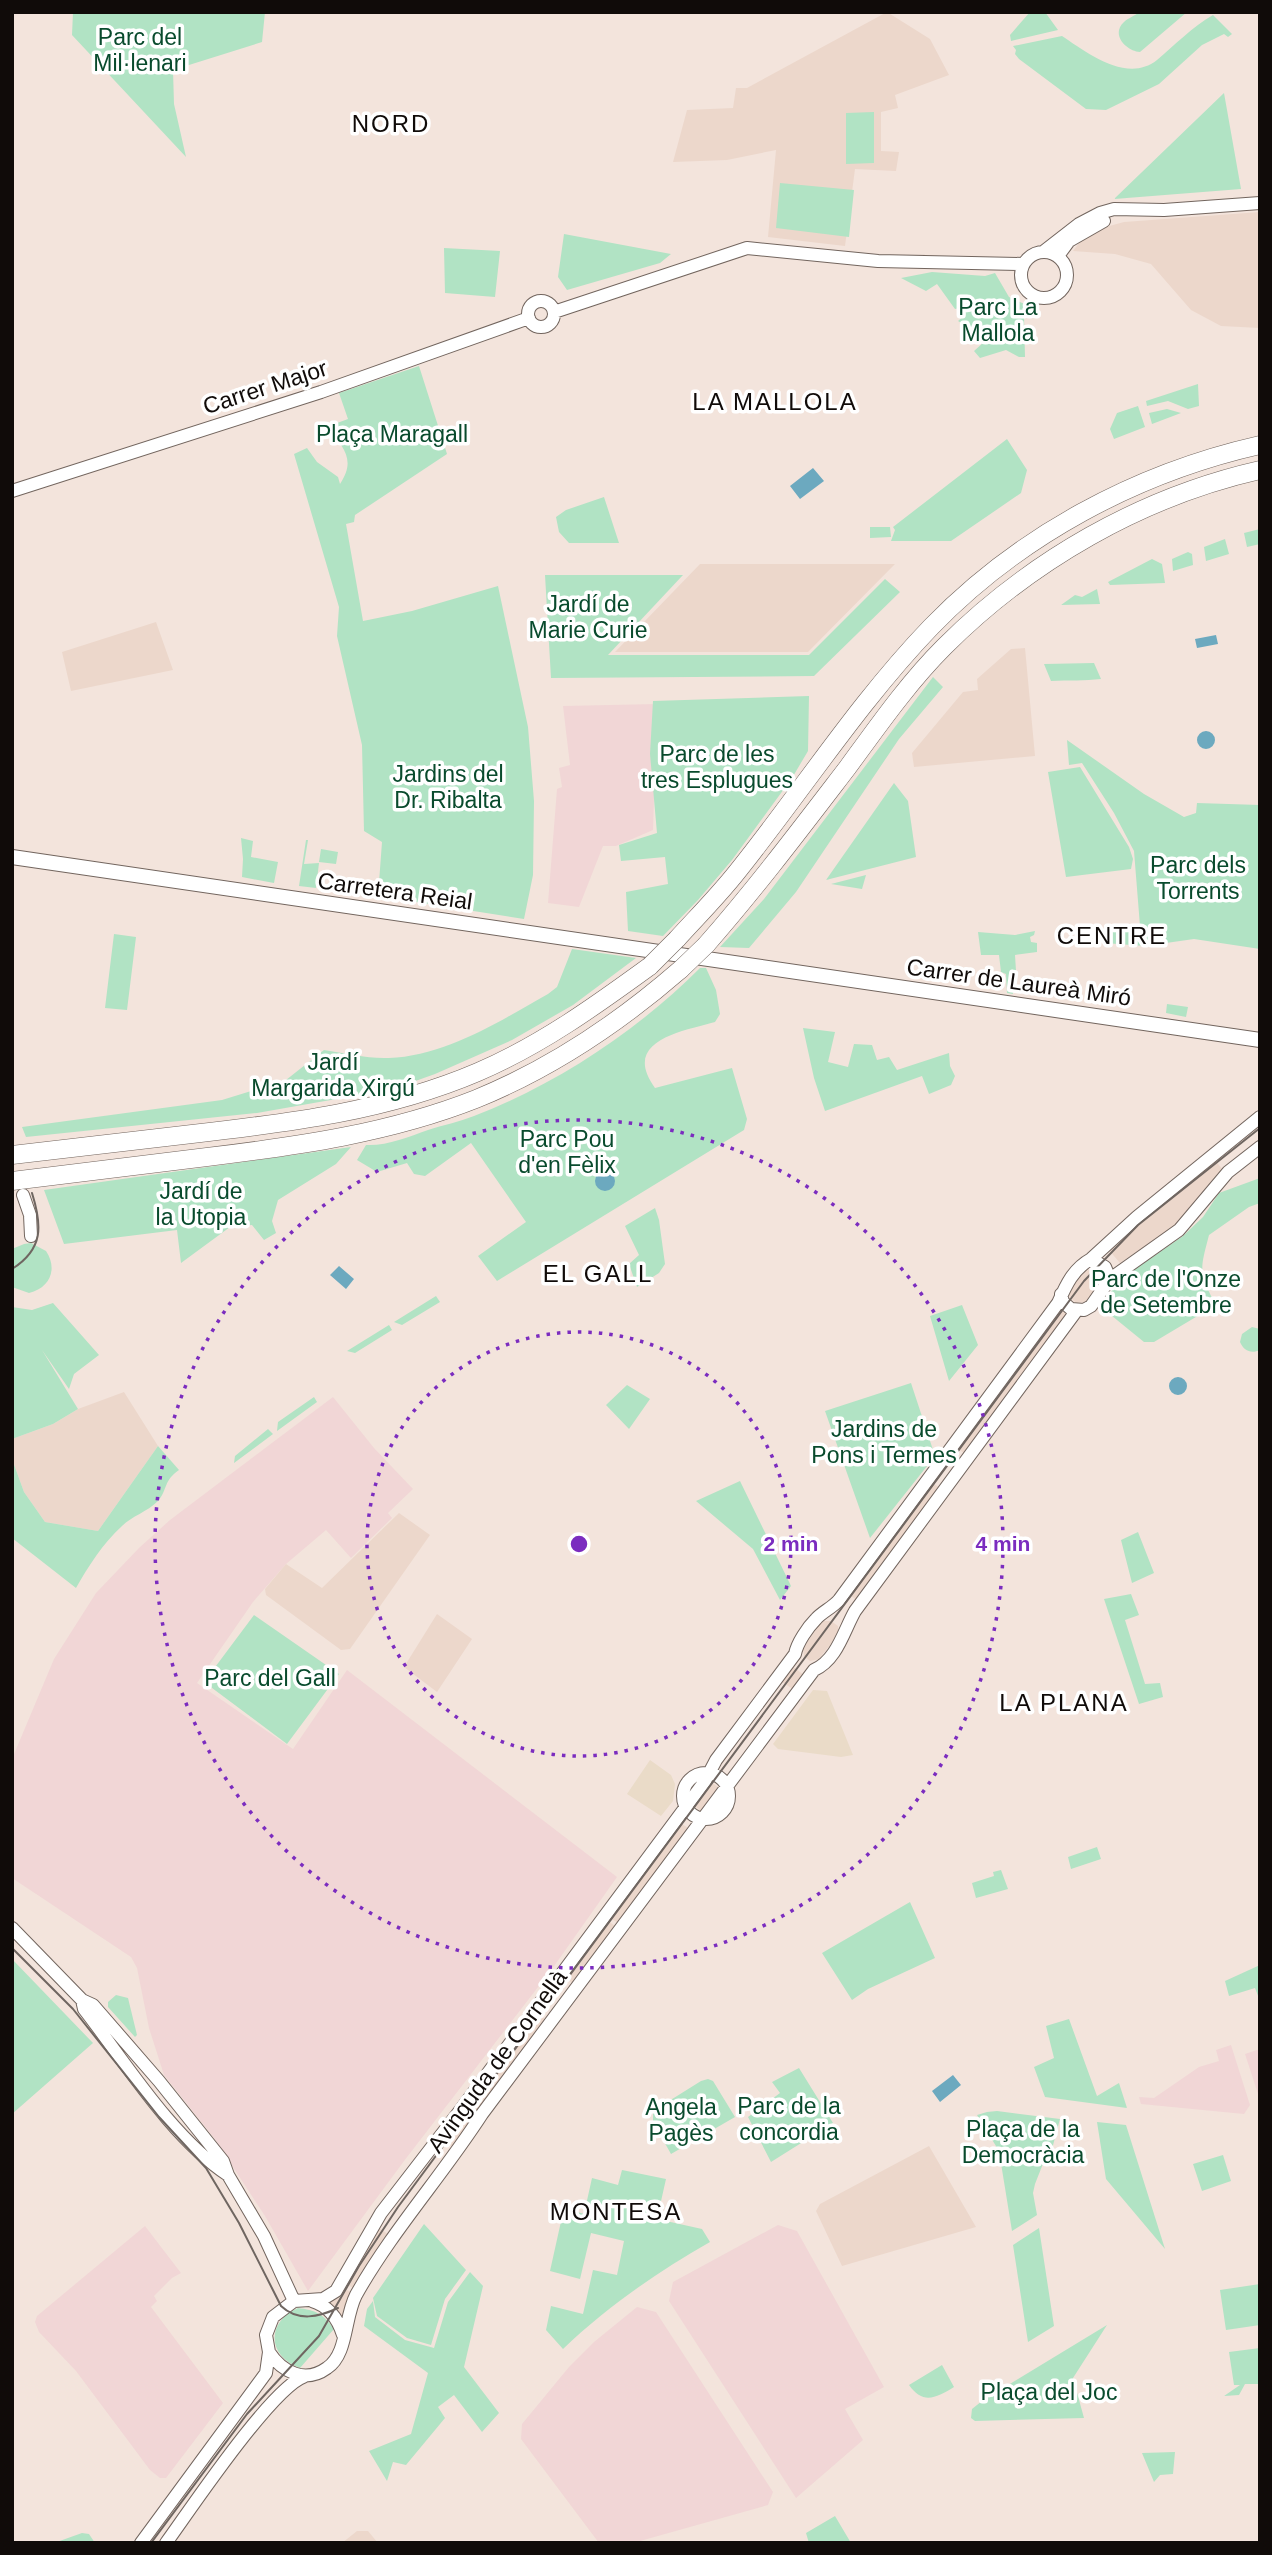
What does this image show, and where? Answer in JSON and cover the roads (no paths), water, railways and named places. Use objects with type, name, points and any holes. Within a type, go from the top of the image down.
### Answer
[{"type":"highway","points":[[12,1155],[268,1125],[393,1101],[477,1072],[533,1045],[592,1009],[650,966],[677,939],[736,873],[879,686],[932,627],[988,575],[1039,539],[1104,500],[1193,463],[1260,445]]},
{"type":"highway","points":[[18,1188],[346,1136],[435,1113],[514,1082],[560,1058],[637,1005],[706,945],[754,889],[899,698],[944,647],[1003,594],[1081,541],[1125,518],[1183,494],[1260,470]]},
{"type":"main road","name":"Carretera Reial","points":[[12,857],[772,969]]},
{"type":"main road","name":"Carrer de Laureà Miró","points":[[772,969],[1260,1040]]},
{"type":"street","points":[[1043,252],[1058,256],[1065,264],[1067,279],[1060,292],[1051,297],[1036,296],[1027,290],[1021,276],[1024,264],[1031,256],[1043,252],[1079,224],[1100,213],[1114,209],[1260,203]]},
{"type":"street","points":[[1058,256],[1069,241],[1095,224],[1164,209]]},
{"type":"street","name":"Carrer Major","points":[[12,491],[321,392],[529,317],[531,306],[540,301],[547,303],[554,312],[747,248],[878,261],[1024,264]]},
{"type":"street","points":[[709,1773],[716,1775],[727,1785],[729,1796],[726,1807],[719,1815],[701,1819],[685,1807],[716,1760],[795,1654],[818,1616],[827,1612],[839,1600],[1053,1310],[1070,1279],[1083,1264],[1137,1217],[1260,1117]]},
{"type":"street","points":[[1061,1294],[1063,1302],[1071,1309],[1091,1306],[1110,1279],[1179,1230],[1216,1185],[1260,1147]]},
{"type":"street","points":[[18,1188],[30,1215],[31,1236]]},
{"type":"street","points":[[1091,1259],[1105,1267],[1110,1279]]},
{"type":"street","points":[[727,1785],[814,1670],[823,1666],[865,1597],[1077,1310]]},
{"type":"street","points":[[827,1612],[838,1616],[846,1630]]},
{"type":"street","points":[[795,1654],[799,1662],[814,1670]]},
{"type":"street","name":"Avinguda de Cornellà","points":[[294,2301],[323,2299],[336,2291],[381,2213],[470,2098],[685,1807]]},
{"type":"street","name":"Avinguda de Cornellà","points":[[305,2376],[318,2374],[328,2368],[339,2355],[353,2301],[378,2259],[701,1819]]},
{"type":"street","points":[[12,1928],[82,2000],[83,2009],[167,2118],[217,2168],[228,2175],[257,2224],[294,2301],[281,2309],[268,2325],[268,2367],[264,2378],[141,2543]]},
{"type":"street","points":[[309,2300],[323,2305],[331,2312],[343,2335]]},
{"type":"street","points":[[269,2351],[280,2366],[292,2374],[305,2376]]},
{"type":"street","points":[[166,2543],[259,2418],[294,2380],[305,2376]]},
{"type":"water","points":[[813,468],[824,481],[800,499],[790,486]]},
{"type":"water","points":[[1216,635],[1218,644],[1197,648],[1195,639]]},
{"type":"water","points":[[1206,731],[1214,736],[1215,740],[1210,748],[1206,749],[1198,744],[1197,740],[1202,732]]},
{"type":"water","points":[[605,1171],[612,1174],[615,1181],[612,1188],[605,1191],[598,1188],[595,1181],[598,1174]]},
{"type":"water","points":[[339,1266],[354,1279],[346,1289],[330,1275]]},
{"type":"water","points":[[1174,1377],[1182,1377],[1187,1386],[1185,1393],[1174,1395],[1169,1390],[1169,1382]]},
{"type":"water","points":[[953,2075],[961,2085],[940,2102],[932,2091]]},
{"type":"tram line","points":[[151,2543],[247,2414],[319,2336],[359,2266],[398,2207],[1084,1281],[1138,1225],[1260,1128]]},
{"type":"tram line","points":[[12,1269],[30,1253],[38,1235],[38,1216],[32,1193]]},
{"type":"tram line","points":[[12,1948],[73,2009],[159,2117],[206,2168],[239,2223],[281,2306],[301,2316],[323,2314],[338,2308]]},
{"type":"district","name":"NORD","points":[[391,123]]},
{"type":"district","name":"LA MALLOLA","points":[[775,401]]},
{"type":"district","name":"CENTRE","points":[[1112,935]]},
{"type":"district","name":"EL GALL","points":[[598,1273]]},
{"type":"district","name":"LA PLANA","points":[[1064,1702]]},
{"type":"district","name":"MONTESA","points":[[616,2211]]},
{"type":"park label","name":"Parc del Mil·lenari","points":[[140,50]]},
{"type":"park label","name":"Parc La Mallola","points":[[998,320]]},
{"type":"park label","name":"Plaça Maragall","points":[[392,434]]},
{"type":"park label","name":"Jardí de Marie Curie","points":[[588,617]]},
{"type":"park label","name":"Parc de les tres Esplugues","points":[[717,767]]},
{"type":"park label","name":"Jardins del Dr. Ribalta","points":[[448,787]]},
{"type":"park label","name":"Parc dels Torrents","points":[[1198,878]]},
{"type":"park label","name":"Jardí Margarida Xirgú","points":[[333,1075]]},
{"type":"park label","name":"Parc Pou d'en Fèlix","points":[[567,1152]]},
{"type":"park label","name":"Jardí de la Utopia","points":[[201,1204]]},
{"type":"park label","name":"Parc de l'Onze de Setembre","points":[[1166,1292]]},
{"type":"park label","name":"Jardins de Pons i Termes","points":[[884,1442]]},
{"type":"park label","name":"Parc del Gall","points":[[270,1678]]},
{"type":"park label","name":"Parc de la concordia","points":[[789,2119]]},
{"type":"park label","name":"Angela Pagès","points":[[681,2120]]},
{"type":"park label","name":"Plaça de la Democràcia","points":[[1023,2142]]},
{"type":"park label","name":"Plaça del Joc","points":[[1049,2392]]}]
